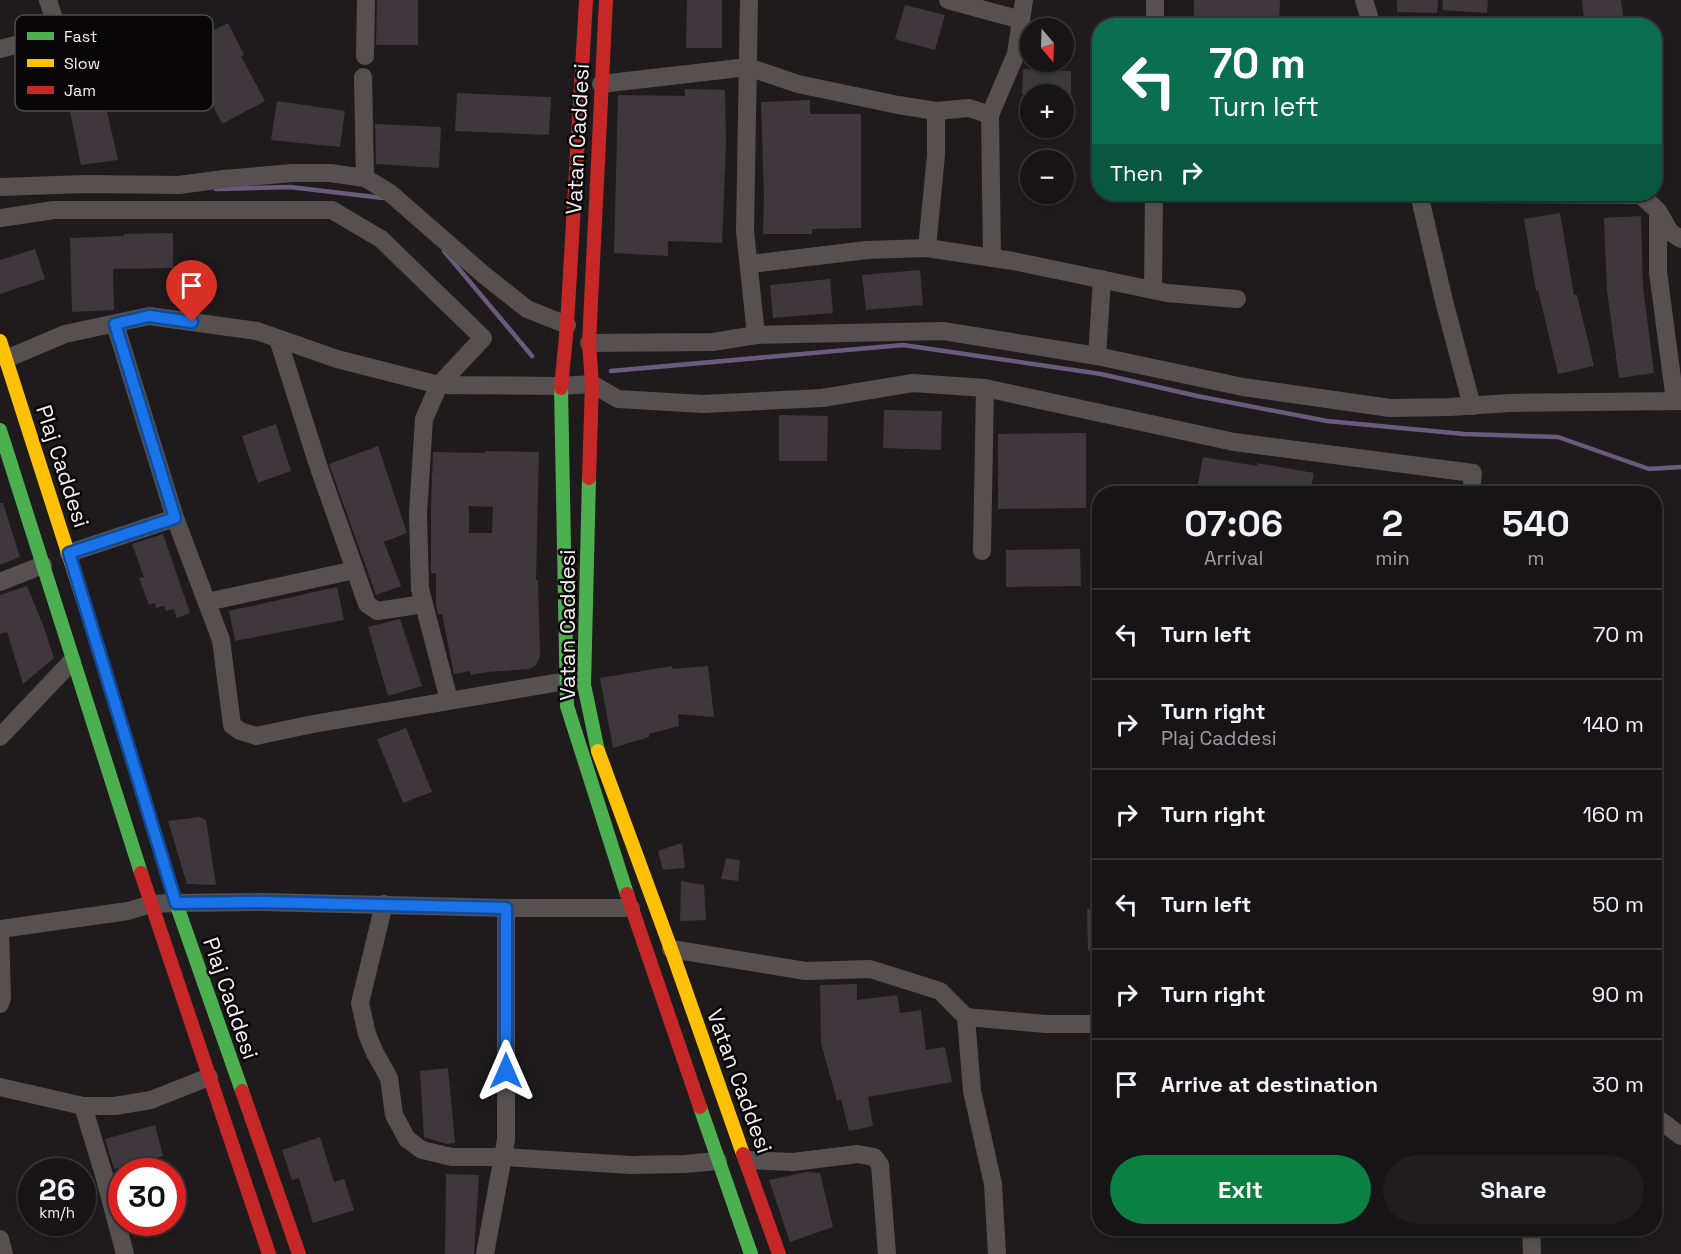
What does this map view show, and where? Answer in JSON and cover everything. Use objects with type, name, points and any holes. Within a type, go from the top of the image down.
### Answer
[{"type":"main road","name":"Vatan Caddesi","points":[[586,0],[567,325],[561,386],[567,706],[631,908],[751,1254]]},
{"type":"main road","name":"Vatan Caddesi","points":[[606,0],[589,343],[592,384],[584,685],[596,747],[747,1160],[779,1254]]},
{"type":"main road","name":"Plaj Caddesi","points":[[0,341],[69,553],[176,903],[298,1254]]},
{"type":"main road","name":"Plaj Caddesi","points":[[0,430],[151,904],[269,1254]]},
{"type":"street","points":[[48,0],[53,15]]},
{"type":"street","points":[[364,56],[366,0]]},
{"type":"street","points":[[749,0],[746,231],[756,335]]},
{"type":"street","points":[[948,0],[1020,20]]},
{"type":"street","points":[[1021,18],[1023,0]]},
{"type":"street","points":[[1155,0],[1155,18]]},
{"type":"street","points":[[1364,0],[1370,18]]},
{"type":"street","points":[[992,258],[990,115],[1016,54],[1020,27]]},
{"type":"street","points":[[0,50],[15,46]]},
{"type":"street","points":[[601,84],[748,68],[798,84],[898,105],[936,111],[969,108],[990,115]]},
{"type":"street","points":[[363,77],[365,178]]},
{"type":"street","points":[[927,248],[936,155],[936,111]]},
{"type":"street","points":[[0,187],[85,184],[179,185],[292,173],[330,173],[365,178],[405,205],[484,275],[527,309],[567,325]]},
{"type":"street","points":[[1153,290],[1154,201]]},
{"type":"street","points":[[1421,201],[1472,406]]},
{"type":"street","points":[[1648,201],[1659,211],[1670,232],[1681,238]]},
{"type":"street","points":[[0,218],[54,210],[333,210],[381,239],[483,338],[439,385],[424,419],[418,513],[420,589],[449,700]]},
{"type":"street","points":[[589,343],[713,342],[756,335],[943,331],[1097,356],[1243,387],[1390,408],[1510,403],[1678,401],[1658,272],[1659,211]]},
{"type":"street","points":[[750,264],[867,250],[927,248],[992,258],[1153,290],[1237,299]]},
{"type":"street","points":[[1097,356],[1102,279]]},
{"type":"street","points":[[6,359],[65,334],[149,316],[257,331],[337,358],[439,385],[592,384],[618,399],[703,404],[822,398],[914,383],[985,388],[1234,442],[1473,472],[1472,486]]},
{"type":"street","points":[[115,324],[175,518],[221,640],[232,725],[240,731],[256,736],[313,724],[566,681]]},
{"type":"street","points":[[278,339],[318,465],[367,604],[377,611],[424,604]]},
{"type":"street","points":[[982,550],[985,388]]},
{"type":"street","points":[[69,553],[175,518]]},
{"type":"street","points":[[0,582],[43,565]]},
{"type":"street","points":[[207,602],[355,570]]},
{"type":"street","points":[[0,737],[72,661]]},
{"type":"street","points":[[0,1005],[2,998],[0,929],[128,911],[151,904],[262,902],[506,908],[631,908]]},
{"type":"street","points":[[384,904],[360,1003],[367,1034],[389,1078],[394,1115],[407,1139],[422,1150],[452,1157],[503,1157],[631,1165],[718,1161]]},
{"type":"street","points":[[485,1254],[506,1140],[506,908]]},
{"type":"street","points":[[670,949],[806,971],[870,969],[940,991],[966,1017],[1046,1024],[1092,1024]]},
{"type":"street","points":[[966,1017],[972,1091],[993,1184],[997,1254]]},
{"type":"street","points":[[0,1087],[83,1106],[115,1106],[151,1100],[209,1077]]},
{"type":"street","points":[[83,1106],[105,1175],[125,1254]]},
{"type":"street","points":[[1662,1122],[1681,1136]]},
{"type":"street","points":[[747,1160],[793,1162],[858,1154],[874,1157],[880,1165],[887,1254]]},
{"type":"street","points":[[1531,1236],[1532,1254]]},
{"type":"street","points":[[0,1239],[4,1254]]},
{"type":"building","points":[[377,0],[418,0],[418,45],[376,45]]},
{"type":"building","points":[[687,0],[722,0],[722,48],[686,48]]},
{"type":"building","points":[[1194,0],[1280,0],[1279,18],[1194,18]]},
{"type":"building","points":[[1397,0],[1438,0],[1437,13],[1397,12]]},
{"type":"building","points":[[1443,0],[1488,0],[1487,13],[1442,10]]},
{"type":"building","points":[[1582,0],[1621,0],[1623,16],[1584,18]]},
{"type":"building","points":[[905,5],[945,15],[935,50],[895,39]]},
{"type":"building","points":[[228,23],[244,55],[241,56],[265,101],[222,124],[213,106],[213,31]]},
{"type":"building","points":[[1023,72],[1071,72],[1071,84],[1022,84]]},
{"type":"building","points":[[685,89],[725,90],[726,145],[722,243],[668,241],[668,256],[614,253],[618,95],[685,96]]},
{"type":"building","points":[[457,93],[551,97],[549,135],[455,131]]},
{"type":"building","points":[[810,100],[810,114],[861,114],[861,228],[812,229],[812,234],[763,234],[761,102]]},
{"type":"building","points":[[277,101],[345,111],[340,147],[271,140]]},
{"type":"building","points":[[70,111],[107,111],[118,160],[81,165]]},
{"type":"building","points":[[375,124],[441,127],[439,168],[376,164]]},
{"type":"building","points":[[1560,213],[1574,295],[1577,295],[1594,366],[1558,374],[1538,290],[1536,291],[1524,219]]},
{"type":"building","points":[[1641,216],[1643,287],[1654,373],[1619,378],[1607,291],[1604,218]]},
{"type":"building","points":[[173,233],[173,268],[113,269],[114,310],[72,312],[70,238]]},
{"type":"building","points":[[35,249],[45,279],[0,294],[0,260]]},
{"type":"building","points":[[920,270],[923,305],[866,310],[862,275]]},
{"type":"building","points":[[830,279],[833,313],[773,318],[770,285]]},
{"type":"building","points":[[884,410],[942,411],[941,450],[883,448]]},
{"type":"building","points":[[779,415],[828,416],[827,461],[779,461]]},
{"type":"building","points":[[276,424],[291,471],[258,483],[242,436]]},
{"type":"building","points":[[1086,433],[1086,508],[998,509],[998,434]]},
{"type":"building","points":[[378,446],[407,533],[384,542],[401,586],[376,595],[329,464]]},
{"type":"building","points":[[485,451],[539,452],[536,580],[538,580],[540,656],[536,665],[530,669],[471,675],[470,671],[454,674],[442,614],[438,614],[436,606],[436,573],[431,573],[433,452],[485,453]],"holes":[[[469,506],[493,507],[492,533],[469,533]]]},
{"type":"building","points":[[1203,457],[1314,473],[1312,486],[1198,486]]},
{"type":"building","points":[[0,503],[3,503],[20,557],[0,565]]},
{"type":"building","points":[[163,534],[190,613],[177,618],[174,609],[166,611],[164,606],[156,608],[155,603],[149,605],[139,578],[144,577],[132,544]]},
{"type":"building","points":[[1080,549],[1081,586],[1006,587],[1006,550]]},
{"type":"building","points":[[27,586],[54,658],[23,684],[7,632],[0,634],[0,595]]},
{"type":"building","points":[[337,587],[344,620],[235,641],[229,611]]},
{"type":"building","points":[[400,619],[422,686],[388,696],[368,627]]},
{"type":"building","points":[[672,666],[672,669],[708,666],[714,717],[678,714],[679,726],[649,734],[649,737],[613,748],[600,678]]},
{"type":"building","points":[[406,728],[432,792],[403,803],[377,739]]},
{"type":"building","points":[[200,817],[206,820],[216,885],[187,884],[168,821]]},
{"type":"building","points":[[682,843],[685,868],[663,870],[658,851]]},
{"type":"building","points":[[726,858],[740,860],[738,881],[721,879]]},
{"type":"building","points":[[681,881],[704,885],[706,920],[680,921]]},
{"type":"building","points":[[1087,909],[1092,909],[1092,951],[1088,951]]},
{"type":"building","points":[[857,984],[857,1000],[897,995],[900,1013],[921,1010],[926,1050],[945,1047],[952,1082],[868,1097],[873,1126],[849,1131],[841,1099],[837,1101],[821,1043],[820,985]]},
{"type":"building","points":[[448,1068],[455,1143],[446,1144],[424,1137],[420,1071]]},
{"type":"building","points":[[155,1125],[163,1156],[111,1158],[105,1139]]},
{"type":"building","points":[[320,1137],[334,1182],[344,1179],[354,1210],[313,1223],[299,1178],[292,1180],[282,1150]]},
{"type":"building","points":[[807,1172],[820,1173],[833,1227],[790,1242],[769,1180]]},
{"type":"building","points":[[446,1174],[479,1175],[474,1254],[445,1254]]},
{"type":"waterway","points":[[216,189],[290,187],[383,198]]},
{"type":"waterway","points":[[444,251],[532,356]]},
{"type":"waterway","points":[[611,371],[903,345],[1101,374],[1197,396],[1327,421],[1464,434],[1558,437],[1649,469],[1681,467]]},
{"type":"traffic: fast","points":[[561,388],[567,706],[627,894]]},
{"type":"traffic: fast","points":[[0,430],[141,873]]},
{"type":"traffic: fast","points":[[589,478],[584,685],[598,751]]},
{"type":"traffic: fast","points":[[87,612],[176,903],[242,1091]]},
{"type":"traffic: fast","points":[[700,1107],[751,1254]]},
{"type":"traffic: slow","points":[[0,341],[87,612]]},
{"type":"traffic: slow","points":[[598,751],[743,1154]]},
{"type":"traffic: jam","points":[[561,388],[567,325],[586,0]]},
{"type":"traffic: jam","points":[[589,478],[592,384],[589,343],[606,0]]},
{"type":"traffic: jam","points":[[141,873],[269,1254]]},
{"type":"traffic: jam","points":[[627,894],[700,1107]]},
{"type":"traffic: jam","points":[[242,1091],[299,1254]]},
{"type":"traffic: jam","points":[[743,1154],[779,1254]]},
{"type":"route","points":[[192,322],[149,316],[115,324],[175,518],[69,553],[176,903],[409,904],[506,908],[506,1071]]}]
